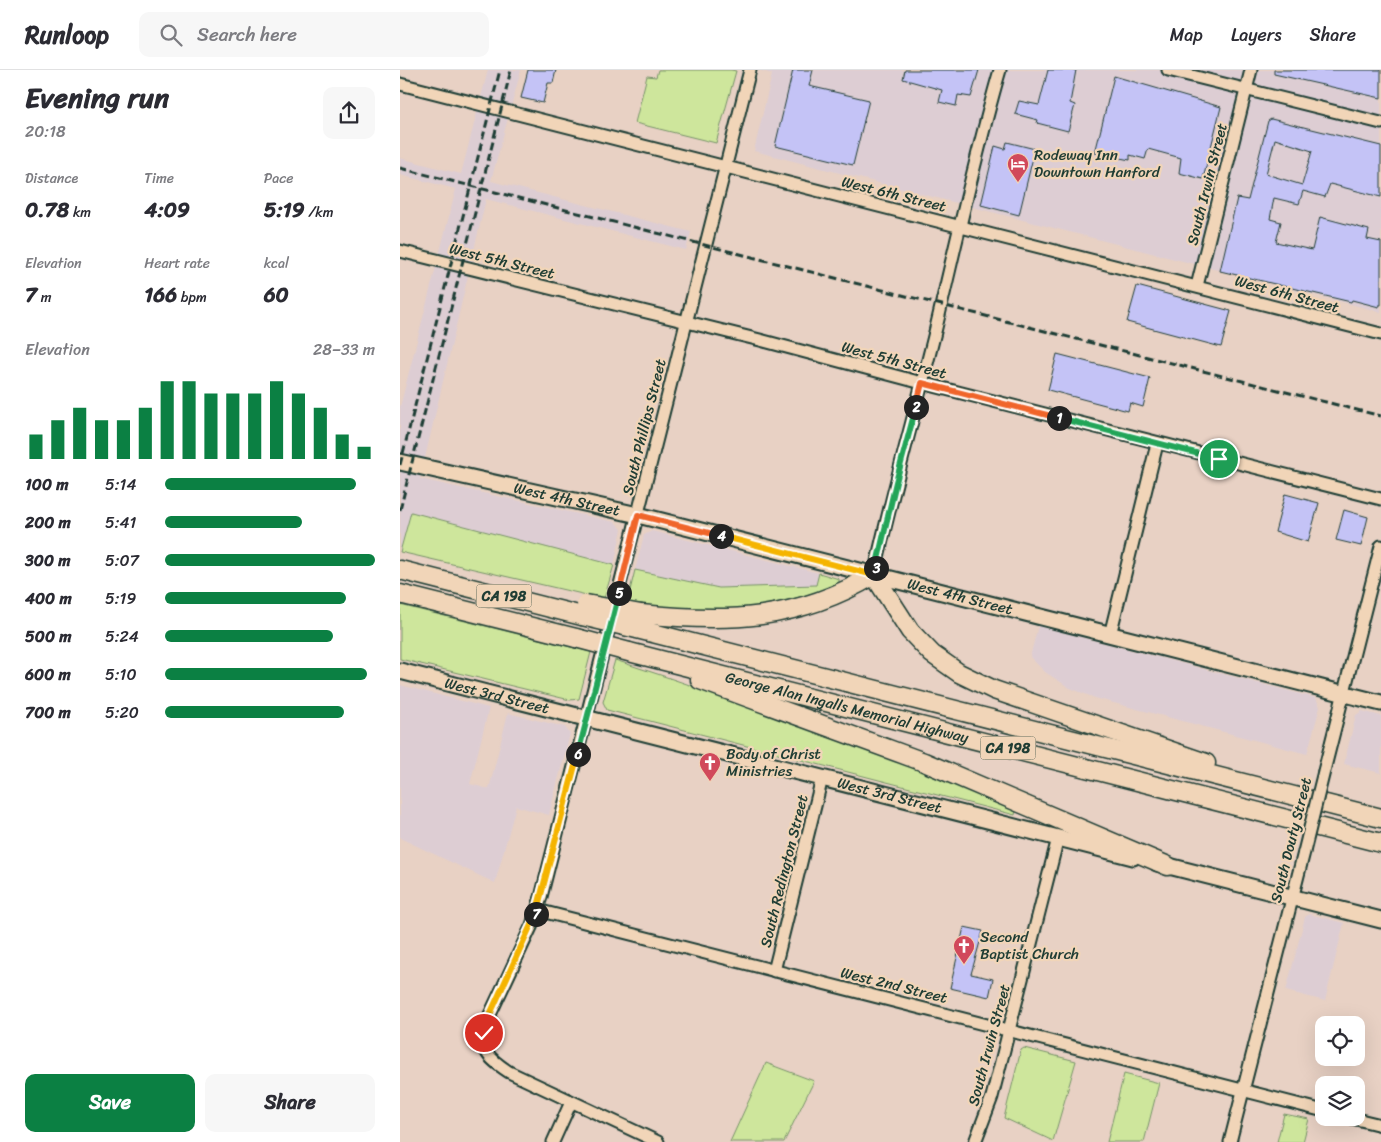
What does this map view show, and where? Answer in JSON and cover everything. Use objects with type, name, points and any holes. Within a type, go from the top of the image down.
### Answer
[{"type":"highway","name":"George Alan Ingalls Memorial Highway","points":[[400,570],[639,622],[1381,818]]},
{"type":"highway","points":[[639,622],[679,618],[717,619],[763,615],[830,598],[874,575],[900,618],[918,640],[940,661],[965,677],[994,690],[1212,766],[1273,790]]},
{"type":"highway","name":"George Alan Ingalls Memorial Highway","points":[[400,594],[1381,843]]},
{"type":"highway","points":[[632,652],[687,675],[924,762],[1168,866]]},
{"type":"main road","name":"West 4th Street","points":[[400,462],[638,515],[1381,703]]},
{"type":"main road","name":"West 3rd Street","points":[[400,671],[1381,920]]},
{"type":"street","name":"South Phillips Street","points":[[658,1142],[509,1072],[488,1055],[484,1044],[484,1033],[487,1021],[532,926],[537,910],[587,719],[750,70]]},
{"type":"street","points":[[874,575],[1000,70]]},
{"type":"street","points":[[1168,70],[1381,123]]},
{"type":"street","name":"South Irwin Street","points":[[1197,286],[1251,70]]},
{"type":"street","name":"West 6th Street","points":[[400,84],[1381,334]]},
{"type":"street","name":"West 5th Street","points":[[400,251],[760,340],[1157,444],[1381,499]]},
{"type":"street","points":[[1110,635],[1157,444]]},
{"type":"street","name":"South Douty Street","points":[[1230,1142],[1381,546]]},
{"type":"street","name":"South Redington Street","points":[[774,971],[822,778]]},
{"type":"street","name":"South Irwin Street","points":[[975,1142],[992,1097],[1058,838]]},
{"type":"street","name":"West 2nd Street","points":[[537,910],[1315,1109]]},
{"type":"street","points":[[553,1142],[571,1102]]},
{"type":"street","points":[[1365,1121],[1381,1125]]},
{"type":"shaded area","points":[[488,70],[521,70],[491,181],[691,232],[686,250],[486,199],[420,479],[615,522],[622,529],[614,565],[411,512],[400,551],[400,407],[456,189],[400,175],[400,158],[461,174]]},
{"type":"shaded area","points":[[759,70],[1381,70],[1381,312],[754,151],[772,74]]},
{"type":"shaded area","points":[[652,531],[819,573],[816,585],[719,588],[635,570],[644,535]]},
{"type":"shaded area","points":[[1038,626],[1316,698],[1320,707],[1307,754],[1095,698],[1070,688],[1045,672],[1030,657]]},
{"type":"shaded area","points":[[400,685],[489,708],[470,784],[489,789],[508,713],[565,727],[570,734],[549,815],[516,806],[495,883],[400,838]]},
{"type":"shaded area","points":[[1362,711],[1381,716],[1381,773],[1344,764],[1356,715]]},
{"type":"shaded area","points":[[1309,914],[1344,923],[1325,1001],[1286,991],[1305,917]]},
{"type":"green space","points":[[658,70],[736,71],[716,143],[635,123],[647,76],[656,77]]},
{"type":"green space","points":[[411,512],[614,565],[604,599],[400,552]]},
{"type":"green space","points":[[635,570],[719,588],[816,585],[819,573],[839,579],[839,584],[804,596],[767,605],[729,610],[676,610],[627,603]]},
{"type":"green space","points":[[400,605],[591,652],[579,699],[570,700],[400,659]]},
{"type":"green space","points":[[615,660],[717,694],[867,750],[1016,810],[1015,815],[607,710],[603,702]]},
{"type":"green space","points":[[1024,1048],[1076,1061],[1053,1141],[1004,1118],[1021,1050]]},
{"type":"green space","points":[[766,1063],[814,1081],[784,1142],[730,1142]]},
{"type":"green space","points":[[1124,1074],[1159,1083],[1144,1142],[1107,1142]]},
{"type":"green space","points":[[1284,1114],[1309,1119],[1303,1142],[1277,1142]]},
{"type":"building","points":[[528,70],[556,70],[553,83],[548,83],[543,103],[521,98]]},
{"type":"building","points":[[793,70],[813,70],[809,86],[869,100],[853,165],[775,146]]},
{"type":"building","points":[[905,70],[979,70],[971,97],[958,95],[956,106],[939,102],[942,90],[903,79]]},
{"type":"building","points":[[1048,70],[1076,70],[1070,103],[1075,105],[1068,131],[1037,123],[1038,120],[1015,114],[1019,101],[1039,105]]},
{"type":"building","points":[[1274,70],[1381,70],[1381,98],[1274,74]]},
{"type":"building","points":[[1114,76],[1221,107],[1203,179],[1179,173],[1181,158],[1148,149],[1145,159],[1130,155],[1130,160],[1095,153]]},
{"type":"building","points":[[1271,119],[1381,146],[1381,197],[1330,184],[1325,197],[1303,191],[1299,204],[1274,198],[1270,219],[1281,222],[1276,242],[1312,250],[1320,217],[1369,230],[1367,239],[1381,242],[1381,305],[1379,307],[1220,271],[1237,198],[1248,200],[1268,121]],"holes":[[[1275,139],[1312,151],[1302,185],[1266,174]]]},
{"type":"building","name":"Rodeway Inn Downtown Hanford","points":[[1007,142],[1035,149],[1019,215],[981,205],[995,146],[1005,149]]},
{"type":"building","points":[[1137,286],[1231,311],[1221,347],[1127,322]]},
{"type":"building","points":[[1057,354],[1150,378],[1143,407],[1130,403],[1128,411],[1048,390]]},
{"type":"building","points":[[1285,494],[1319,503],[1308,542],[1275,532]]},
{"type":"building","points":[[1344,510],[1368,517],[1361,546],[1336,540]]},
{"type":"building","name":"Second Baptist Church","points":[[964,927],[983,931],[971,974],[993,979],[989,997],[950,988]]},
{"type":"railway","points":[[400,465],[500,70]]},
{"type":"railway","points":[[400,510],[511,70]]},
{"type":"railway","points":[[400,168],[1381,416]]},
{"type":"place","name":"Rodeway Inn Downtown Hanford","points":[[1018,183]]},
{"type":"place","name":"Body of Christ Ministries","points":[[710,782]]},
{"type":"place","name":"Second Baptist Church","points":[[964,965]]},
{"type":"route","points":[[484,1033],[487,1021],[532,926],[541,897],[564,813],[638,515],[874,575],[922,383],[1219,459]]}]
